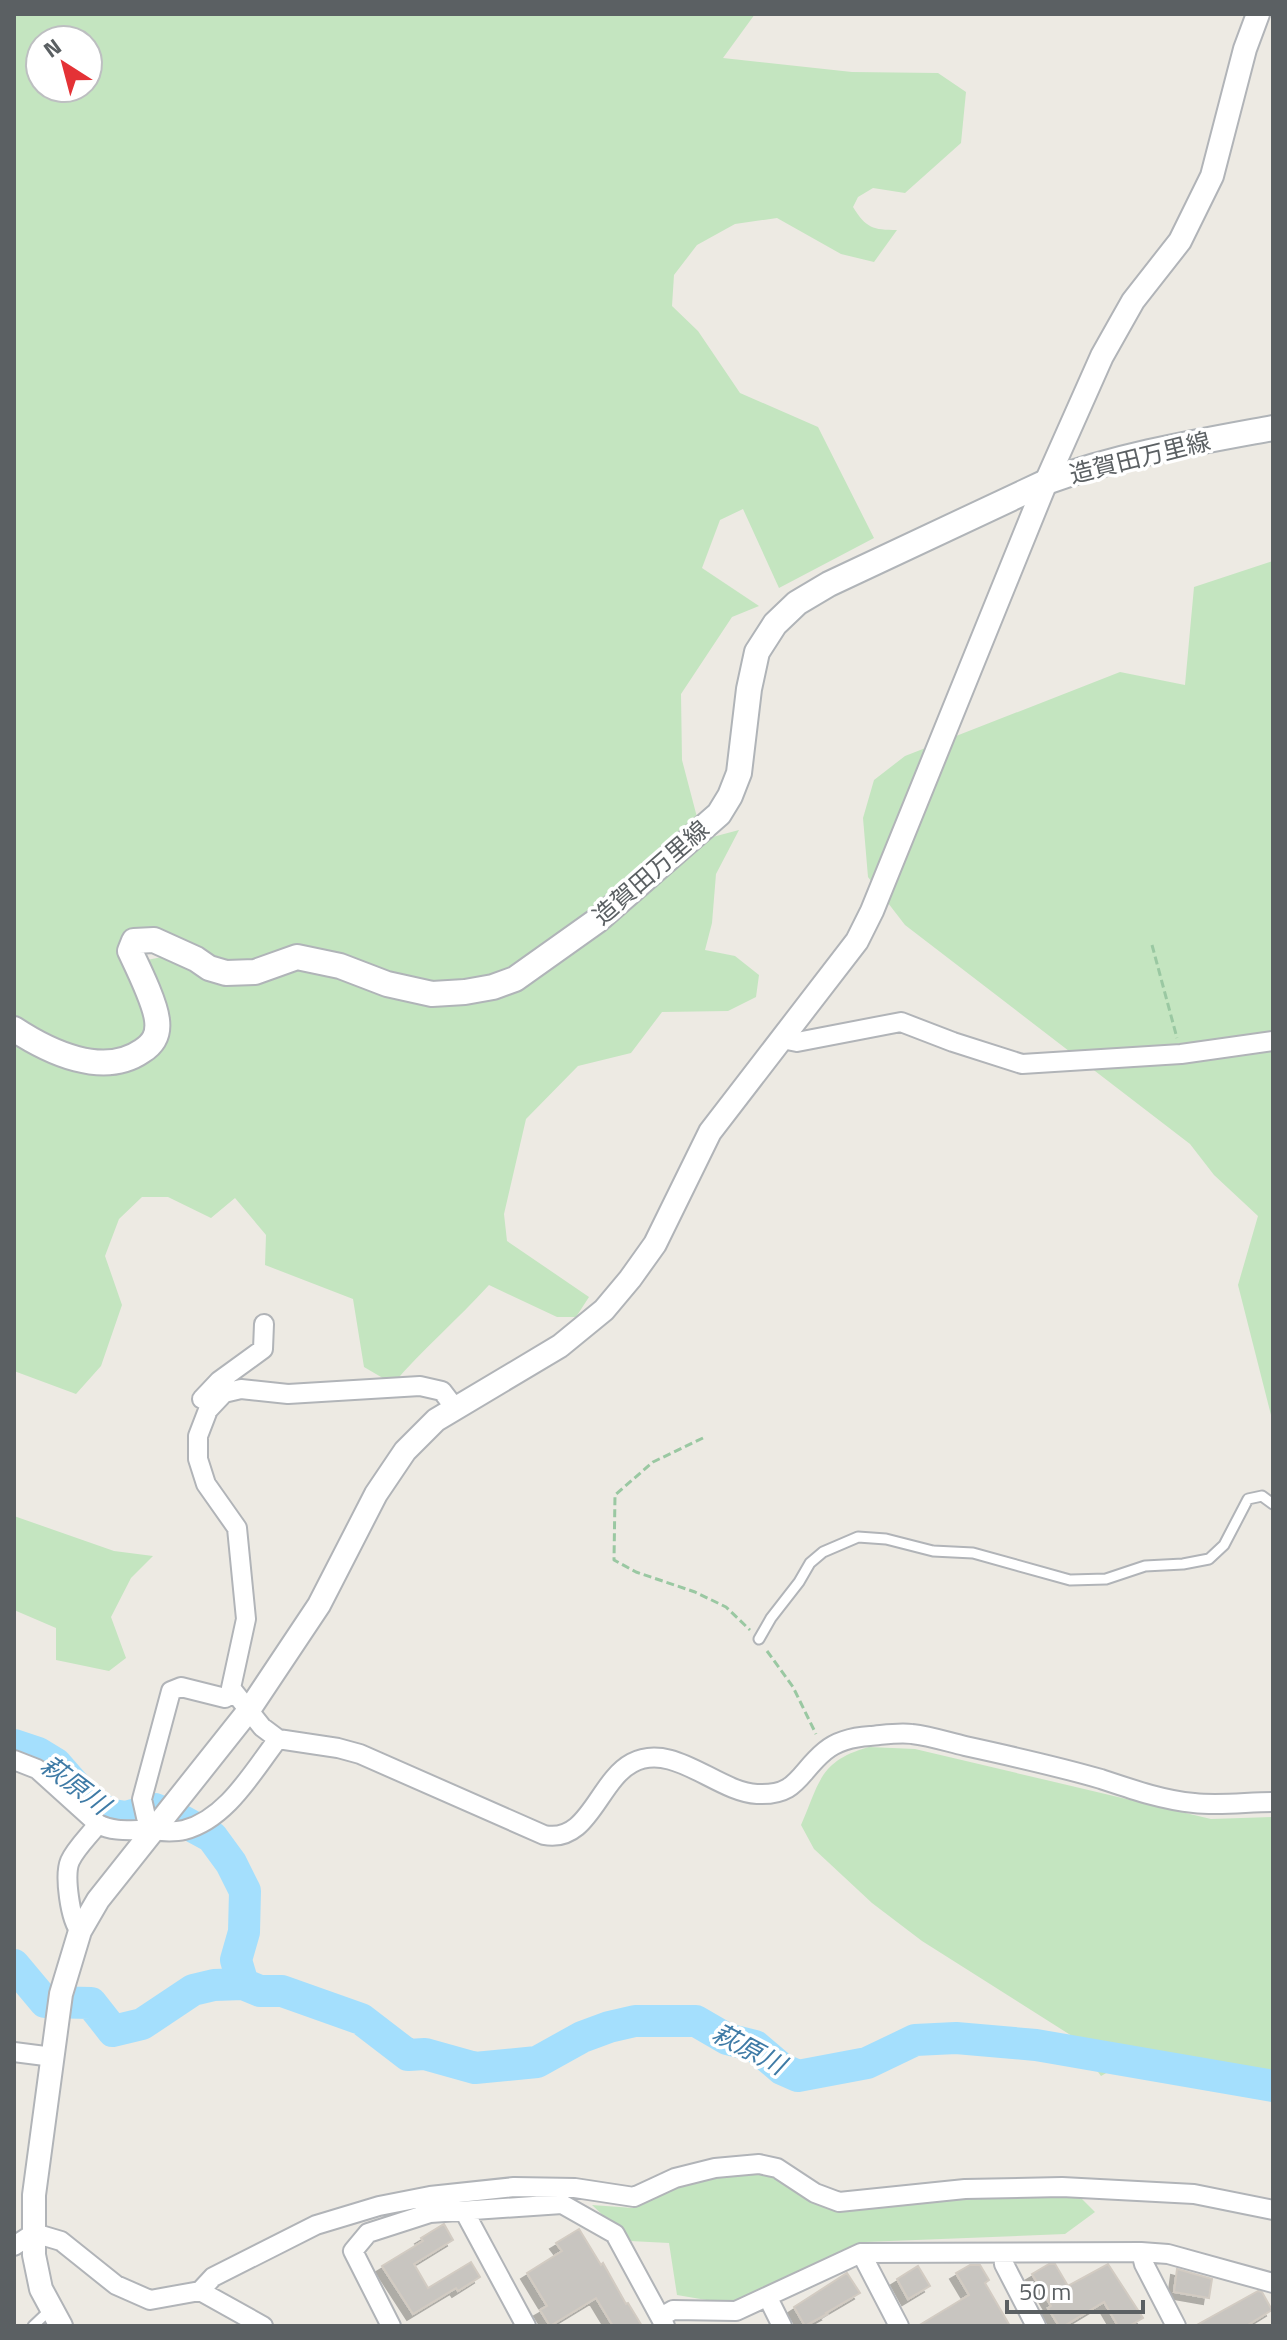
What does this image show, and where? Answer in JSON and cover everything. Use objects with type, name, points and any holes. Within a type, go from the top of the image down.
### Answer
[{"type":"main road","name":"造賀田万里線","points":[[14,1029],[39,1045],[94,1063],[129,1060],[149,1046],[156,1037],[157,1019],[130,951],[134,941],[154,940],[209,968],[226,973],[255,972],[297,957],[340,966],[387,984],[432,994],[493,987],[515,979],[598,920],[719,814],[739,773],[749,689],[757,652],[775,624],[797,603],[829,584],[1046,482],[1079,470],[1166,449],[1273,428]]},
{"type":"street","points":[[56,2317],[41,2289],[34,2255],[34,2195],[61,1994],[80,1931],[151,1817],[187,1789],[249,1710],[319,1605],[376,1494],[405,1451],[436,1420],[560,1346],[604,1310],[655,1244],[710,1132],[857,941],[872,911],[1046,482],[1110,342],[1133,301],[1180,241],[1212,176],[1245,49],[1258,14]]},
{"type":"street","points":[[782,1039],[797,1042],[901,1022],[1022,1064],[1181,1054],[1273,1041]]},
{"type":"street","points":[[198,1436],[192,1434],[201,1400],[219,1381],[263,1349],[264,1324]]},
{"type":"street","points":[[455,1408],[442,1391],[420,1386],[288,1394],[241,1389],[224,1393],[208,1410],[198,1436],[198,1459],[206,1484],[237,1528],[246,1619],[231,1688],[262,1727],[278,1739],[360,1754],[544,1835],[559,1837],[581,1824],[615,1777],[631,1763],[648,1756],[682,1763],[741,1792],[776,1794],[791,1787],[824,1752],[839,1742],[865,1736],[910,1734],[1046,1763],[1149,1794],[1196,1804],[1273,1802]]},
{"type":"street","points":[[151,1817],[171,1691],[181,1687],[225,1698],[233,1693]]},
{"type":"street","points":[[151,1817],[168,1832],[187,1829],[216,1813],[231,1800],[278,1739]]},
{"type":"street","points":[[14,1760],[37,1769],[98,1824],[109,1830],[151,1817]]},
{"type":"street","points":[[80,1931],[74,1923],[69,1863],[98,1824]]},
{"type":"street","points":[[14,2052],[53,2057]]},
{"type":"street","points":[[14,2246],[34,2233],[61,2241],[116,2285],[150,2300],[200,2291],[213,2277],[316,2225],[379,2206],[430,2196],[514,2187],[575,2188],[634,2197],[675,2178],[715,2168],[759,2164],[777,2168],[815,2193],[839,2202],[965,2189],[1062,2187],[1194,2194],[1273,2210]]},
{"type":"street","points":[[391,2326],[353,2251],[368,2233],[430,2213],[562,2204],[615,2234],[663,2321],[673,2310],[736,2311],[861,2253],[1141,2252],[1168,2254],[1273,2283]]},
{"type":"street","points":[[464,2211],[526,2326]]},
{"type":"street","points":[[1141,2252],[1144,2264],[1176,2326]]},
{"type":"street","points":[[861,2253],[899,2326]]},
{"type":"street","points":[[1003,2253],[1004,2264],[1036,2326]]},
{"type":"street","points":[[200,2291],[263,2326]]},
{"type":"street","points":[[768,2298],[782,2326]]},
{"type":"lane","points":[[759,1639],[810,1563],[823,1552],[858,1537],[886,1539],[933,1551],[973,1553],[1070,1580],[1106,1579],[1145,1566],[1209,1559],[1224,1545],[1248,1499],[1262,1496],[1273,1504]]},
{"type":"lane","points":[[33,2326],[56,2317]]},
{"type":"path","points":[[1152,945],[1181,1054]]},
{"type":"path","points":[[703,1438],[653,1462],[615,1495],[614,1560],[636,1572],[695,1592],[726,1607],[759,1639],[793,1687],[824,1752]]},
{"type":"green space","points":[[14,14],[755,14],[723,58],[852,72],[938,73],[966,92],[961,143],[905,193],[873,188],[858,197],[853,207],[866,224],[897,230],[874,262],[841,254],[777,218],[735,224],[697,245],[674,275],[672,306],[698,331],[740,393],[818,427],[874,538],[779,588],[743,509],[720,520],[702,568],[759,606],[732,617],[681,694],[682,760],[698,821],[593,914],[511,972],[491,979],[433,985],[390,976],[342,958],[241,967],[130,935],[150,1020],[144,1042],[95,1056],[14,1021]]},
{"type":"green space","points":[[1273,561],[1273,1423],[1238,1285],[1258,1216],[1214,1175],[1190,1144],[905,925],[868,877],[863,818],[874,780],[905,756],[1120,672],[1185,685],[1194,587]]},
{"type":"green space","points":[[739,830],[716,874],[712,923],[705,950],[735,956],[759,975],[756,997],[728,1011],[662,1012],[631,1053],[578,1066],[526,1119],[504,1214],[507,1241],[589,1297],[576,1317],[557,1317],[489,1285],[393,1384],[364,1367],[353,1299],[265,1265],[266,1235],[235,1198],[211,1218],[168,1197],[142,1197],[119,1219],[105,1256],[122,1305],[101,1366],[76,1394],[14,1371],[14,1043],[95,1073],[165,1038],[147,960],[162,957],[231,985],[302,966],[395,998],[480,1000],[705,839]]},
{"type":"green space","points":[[14,1516],[114,1551],[153,1556],[131,1578],[111,1617],[126,1658],[109,1671],[56,1660],[56,1628],[14,1610]]},
{"type":"green space","points":[[869,1747],[915,1749],[1211,1819],[1273,1817],[1273,2092],[1243,2096],[1140,2054],[1101,2076],[1072,2036],[922,1941],[872,1903],[814,1849],[801,1825],[823,1775],[840,1759]]},
{"type":"green space","points":[[713,2172],[777,2173],[831,2206],[996,2193],[1080,2197],[1095,2212],[1065,2234],[865,2242],[730,2304],[677,2295],[669,2243],[630,2241],[592,2205],[633,2208],[671,2183]]},
{"type":"building","points":[[444,2224],[453,2240],[414,2264],[428,2288],[471,2262],[480,2277],[413,2314],[382,2266]]},
{"type":"building","points":[[579,2229],[642,2326],[613,2326],[596,2298],[550,2326],[540,2310],[547,2306],[527,2273],[562,2251],[556,2243]]},
{"type":"building","points":[[1055,2264],[1068,2286],[1108,2264],[1143,2318],[1129,2326],[1118,2326],[1104,2302],[1059,2326],[1032,2274]]},
{"type":"building","points":[[970,2265],[980,2265],[989,2280],[985,2283],[1010,2326],[918,2326],[969,2295],[956,2273]]},
{"type":"building","points":[[918,2266],[930,2286],[908,2299],[897,2279]]},
{"type":"building","points":[[1177,2269],[1212,2279],[1209,2298],[1174,2292]]},
{"type":"building","points":[[847,2273],[860,2293],[805,2326],[794,2307]]},
{"type":"building","points":[[1258,2291],[1262,2292],[1272,2310],[1246,2326],[1195,2326]]},
{"type":"waterway","name":"萩原川","points":[[14,1745],[38,1753],[56,1764],[91,1804],[113,1815],[126,1817],[155,1809],[212,1837],[231,1863],[245,1891],[244,1932],[236,1960],[243,1984]]},
{"type":"waterway","name":"萩原川","points":[[14,1965],[45,2002],[91,2003],[113,2031],[142,2024],[193,1990],[214,1985],[243,1984],[260,1991],[282,1991],[361,2019],[408,2055],[425,2054],[475,2068],[537,2062],[582,2037],[635,2021],[696,2021],[727,2039],[755,2046],[782,2069],[798,2076],[867,2063],[915,2040],[956,2038],[1036,2045],[1273,2086]]}]
